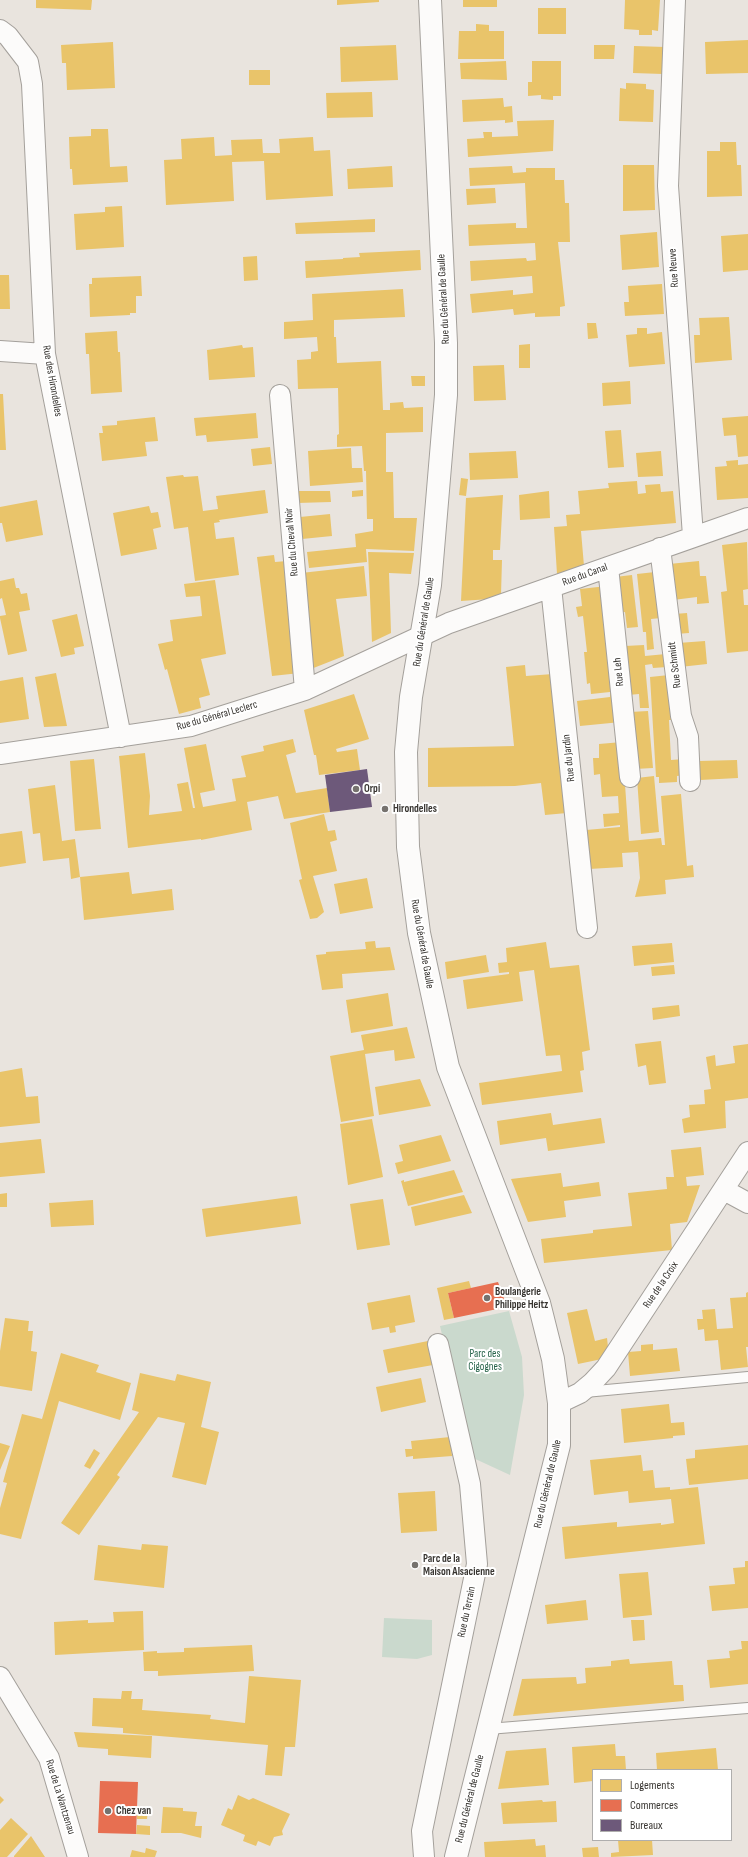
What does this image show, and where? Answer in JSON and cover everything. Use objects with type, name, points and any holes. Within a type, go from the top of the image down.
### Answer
[{"type":"main road","name":"Rue du Général de Gaulle","points":[[430,0],[446,371],[443,445],[433,558],[422,636],[411,697],[405,777],[408,847],[419,933],[448,1067],[539,1303],[553,1359],[559,1403],[559,1445],[456,1857]]},
{"type":"street","name":"Rue Neuve","points":[[676,0],[668,186],[693,536]]},
{"type":"street","name":"Rue des Hirondelles","points":[[0,30],[8,36],[28,62],[32,84],[45,354],[121,737]]},
{"type":"street","points":[[0,351],[45,354]]},
{"type":"street","name":"Rue du Cheval Noir","points":[[280,395],[305,690]]},
{"type":"street","name":"Rue du Canal","points":[[422,636],[449,623],[551,588],[693,536],[748,518]]},
{"type":"street","name":"Rue Schmidt","points":[[660,548],[681,716],[688,737],[690,781]]},
{"type":"street","name":"Rue Leh","points":[[608,567],[630,777]]},
{"type":"street","name":"Rue du Jardin","points":[[551,588],[587,928]]},
{"type":"street","name":"Rue du Général Leclerc","points":[[0,754],[191,726],[305,690],[422,636]]},
{"type":"street","name":"Rue de la Croix","points":[[559,1403],[580,1393],[606,1368],[748,1152]]},
{"type":"street","points":[[724,1190],[748,1203]]},
{"type":"street","name":"Rue du Terrain","points":[[424,1857],[422,1831],[477,1564],[470,1484],[438,1344]]},
{"type":"street","name":"Rue de La Wantzenau","points":[[0,1677],[49,1758],[78,1857]]},
{"type":"lane","points":[[580,1393],[748,1377]]},
{"type":"lane","points":[[488,1729],[748,1708]]},
{"type":"green space","name":"Parc des Cigognes","points":[[509,1311],[522,1357],[524,1395],[510,1475],[471,1457],[440,1326]]},
{"type":"green space","points":[[384,1618],[432,1620],[432,1655],[417,1659],[382,1657]]},
{"type":"building: Logements","points":[[36,0],[92,0],[91,10],[36,8]]},
{"type":"building: Logements","points":[[337,0],[379,0],[379,2],[337,5]]},
{"type":"building: Logements","points":[[463,0],[497,0],[497,7],[463,7]]},
{"type":"building: Logements","points":[[625,0],[660,0],[658,31],[652,30],[652,35],[639,35],[639,30],[624,29]]},
{"type":"building: Logements","points":[[538,8],[566,8],[566,34],[538,34]]},
{"type":"building: Logements","points":[[476,24],[489,25],[489,31],[504,31],[504,59],[458,59],[459,31],[476,31]]},
{"type":"building: Logements","points":[[748,40],[748,73],[706,74],[705,42]]},
{"type":"building: Logements","points":[[113,42],[115,88],[67,90],[66,63],[62,63],[61,45]]},
{"type":"building: Logements","points":[[396,45],[398,80],[341,82],[340,47]]},
{"type":"building: Logements","points":[[594,45],[615,45],[614,59],[594,59]]},
{"type":"building: Logements","points":[[634,46],[665,47],[663,74],[633,73]]},
{"type":"building: Logements","points":[[506,61],[507,80],[461,79],[460,63]]},
{"type":"building: Logements","points":[[532,61],[561,61],[561,96],[553,96],[553,100],[541,99],[541,95],[528,96],[528,82],[532,82]]},
{"type":"building: Logements","points":[[249,70],[270,70],[270,85],[249,85]]},
{"type":"building: Logements","points":[[626,83],[646,84],[646,89],[654,90],[653,122],[619,121],[620,88],[626,89]]},
{"type":"building: Logements","points":[[372,92],[373,117],[327,118],[326,93]]},
{"type":"building: Logements","points":[[503,98],[504,107],[512,106],[513,122],[505,123],[505,120],[463,122],[462,100]]},
{"type":"building: Logements","points":[[554,120],[553,151],[468,157],[467,139],[484,138],[483,132],[492,132],[492,137],[518,136],[517,121]]},
{"type":"building: Logements","points":[[91,129],[108,129],[110,167],[127,166],[128,182],[73,185],[72,169],[70,169],[69,137],[91,136]]},
{"type":"building: Logements","points":[[214,137],[215,156],[232,155],[231,140],[262,139],[263,153],[280,153],[279,139],[313,137],[314,151],[330,150],[333,196],[266,200],[264,161],[232,162],[234,201],[166,205],[164,160],[182,159],[181,139]]},
{"type":"building: Logements","points":[[720,142],[736,142],[737,165],[741,165],[742,196],[707,197],[707,151],[720,151]]},
{"type":"building: Logements","points":[[623,165],[654,165],[655,210],[623,211]]},
{"type":"building: Logements","points":[[392,166],[393,187],[348,189],[347,169]]},
{"type":"building: Logements","points":[[512,166],[513,173],[526,172],[526,168],[555,168],[555,180],[564,180],[565,203],[569,203],[570,242],[558,242],[565,306],[560,307],[560,316],[535,317],[535,313],[514,315],[513,309],[472,313],[470,294],[513,290],[513,295],[533,293],[532,276],[471,281],[470,261],[526,258],[527,261],[536,260],[535,243],[469,246],[468,225],[516,223],[516,228],[527,228],[525,183],[470,186],[469,168]]},
{"type":"building: Logements","points":[[495,188],[496,203],[467,205],[466,189]]},
{"type":"building: Logements","points":[[122,206],[124,247],[76,250],[74,214],[105,212],[105,207]]},
{"type":"building: Logements","points":[[375,219],[375,232],[296,234],[295,223]]},
{"type":"building: Logements","points":[[657,232],[659,267],[622,270],[620,235]]},
{"type":"building: Logements","points":[[748,234],[748,270],[723,272],[721,236]]},
{"type":"building: Logements","points":[[420,250],[421,270],[306,278],[305,261],[360,257],[359,253]]},
{"type":"building: Logements","points":[[257,256],[258,280],[244,281],[243,257]]},
{"type":"building: Logements","points":[[0,275],[9,275],[10,309],[0,309]]},
{"type":"building: Logements","points":[[141,276],[142,296],[136,296],[136,313],[130,313],[130,315],[90,317],[89,284],[92,284],[92,278]]},
{"type":"building: Logements","points":[[662,284],[664,314],[625,316],[624,302],[629,302],[628,286]]},
{"type":"building: Logements","points":[[403,289],[405,317],[334,320],[334,337],[336,337],[337,363],[381,361],[383,410],[390,410],[390,403],[403,402],[404,408],[423,407],[423,432],[386,433],[386,472],[393,472],[394,518],[417,518],[414,551],[366,549],[367,562],[309,568],[307,552],[356,547],[355,534],[373,531],[373,519],[367,519],[366,471],[364,471],[362,446],[337,447],[337,435],[339,434],[338,388],[298,389],[297,360],[311,359],[311,352],[318,351],[317,337],[284,339],[284,322],[313,320],[312,294]]},
{"type":"building: Logements","points":[[729,317],[732,360],[695,363],[694,335],[700,335],[699,318]]},
{"type":"building: Logements","points":[[587,323],[596,323],[598,338],[588,339]]},
{"type":"building: Logements","points":[[637,328],[647,328],[647,334],[662,332],[665,364],[629,367],[626,335],[637,334]]},
{"type":"building: Logements","points":[[117,331],[118,352],[120,352],[122,392],[91,394],[89,354],[86,354],[85,333]]},
{"type":"building: Logements","points":[[530,344],[530,368],[519,368],[519,345]]},
{"type":"building: Logements","points":[[242,345],[243,348],[253,347],[255,377],[209,380],[207,350]]},
{"type":"building: Logements","points":[[504,365],[506,400],[474,401],[473,366]]},
{"type":"building: Logements","points":[[411,376],[425,376],[425,386],[412,386]]},
{"type":"building: Logements","points":[[630,381],[631,404],[603,406],[602,383]]},
{"type":"building: Logements","points":[[0,394],[3,394],[6,450],[0,450]]},
{"type":"building: Logements","points":[[256,413],[258,438],[207,442],[206,435],[196,436],[194,418]]},
{"type":"building: Logements","points":[[748,416],[748,456],[738,457],[736,435],[724,436],[722,418]]},
{"type":"building: Logements","points":[[155,417],[158,441],[145,442],[147,456],[102,461],[99,433],[103,433],[102,426],[117,425],[117,421]]},
{"type":"building: Logements","points":[[621,430],[624,467],[608,468],[605,431]]},
{"type":"building: Logements","points":[[270,447],[272,464],[253,466],[251,449]]},
{"type":"building: Logements","points":[[351,448],[352,468],[362,468],[363,482],[310,486],[308,451]]},
{"type":"building: Logements","points":[[516,451],[518,478],[470,480],[469,453]]},
{"type":"building: Logements","points":[[661,451],[663,476],[638,477],[636,453]]},
{"type":"building: Logements","points":[[738,460],[738,465],[748,464],[748,498],[717,500],[715,467],[727,466],[726,461]]},
{"type":"building: Logements","points":[[183,475],[184,477],[198,476],[203,511],[218,509],[216,496],[265,490],[268,513],[219,520],[220,522],[214,523],[216,539],[234,537],[239,575],[195,581],[188,527],[174,529],[166,477]]},
{"type":"building: Logements","points":[[461,478],[468,479],[466,496],[459,495]]},
{"type":"building: Logements","points":[[637,481],[638,494],[646,493],[645,485],[660,484],[661,492],[673,491],[676,523],[581,531],[584,566],[557,574],[554,527],[567,526],[566,515],[580,514],[578,491],[609,488],[608,483]]},
{"type":"building: Logements","points":[[363,490],[363,496],[352,497],[352,491]]},
{"type":"building: Logements","points":[[297,491],[330,491],[331,502],[297,503]]},
{"type":"building: Logements","points":[[549,491],[550,518],[520,520],[519,495]]},
{"type":"building: Logements","points":[[503,495],[500,550],[493,550],[493,560],[502,560],[501,595],[490,599],[461,601],[466,498]]},
{"type":"building: Logements","points":[[37,500],[43,535],[6,542],[2,523],[0,523],[0,507]]},
{"type":"building: Logements","points":[[149,506],[151,513],[158,512],[161,527],[153,529],[157,549],[121,556],[113,513]]},
{"type":"building: Logements","points":[[330,514],[332,536],[302,539],[300,517]]},
{"type":"building: Logements","points":[[747,542],[748,589],[743,590],[744,605],[748,605],[748,651],[727,653],[721,592],[727,591],[722,545]]},
{"type":"building: Logements","points":[[368,552],[414,553],[411,574],[389,573],[391,633],[372,642]]},
{"type":"building: Logements","points":[[274,555],[275,562],[287,561],[300,673],[272,676],[257,557]]},
{"type":"building: Logements","points":[[699,561],[700,576],[706,576],[709,603],[697,604],[697,597],[673,600],[669,564]]},
{"type":"building: Logements","points":[[364,566],[367,596],[336,599],[344,656],[311,669],[301,573]]},
{"type":"building: Logements","points":[[655,572],[661,618],[651,619],[654,649],[647,650],[646,632],[643,632],[637,574]]},
{"type":"building: Logements","points":[[632,575],[638,627],[627,628],[625,612],[619,613],[615,577]]},
{"type":"building: Logements","points":[[14,578],[16,588],[19,588],[21,594],[27,593],[30,610],[19,612],[27,651],[8,655],[0,618],[0,616],[6,615],[2,598],[0,599],[0,581]]},
{"type":"building: Logements","points":[[215,580],[226,654],[201,659],[210,695],[199,698],[201,708],[179,714],[167,669],[165,670],[158,644],[173,641],[170,620],[202,616],[200,596],[186,597],[184,584]]},
{"type":"building: Logements","points":[[607,586],[621,722],[580,726],[577,701],[610,697],[610,692],[591,694],[590,683],[587,684],[584,652],[587,652],[583,616],[578,617],[576,607],[582,606],[580,589]]},
{"type":"building: Logements","points":[[687,613],[689,633],[676,634],[674,614]]},
{"type":"building: Logements","points":[[77,614],[84,646],[74,648],[75,654],[61,657],[52,620]]},
{"type":"building: Logements","points":[[705,641],[707,664],[680,667],[678,643]]},
{"type":"building: Logements","points":[[644,645],[645,656],[666,654],[667,667],[653,668],[652,664],[645,665],[649,708],[640,708],[639,694],[628,695],[625,646]]},
{"type":"building: Logements","points":[[525,665],[526,676],[553,674],[567,813],[545,815],[541,783],[515,786],[428,787],[428,748],[514,746],[506,667]]},
{"type":"building: Logements","points":[[56,673],[67,726],[44,727],[35,677]]},
{"type":"building: Logements","points":[[669,675],[671,760],[684,759],[685,775],[677,776],[677,782],[659,783],[659,777],[656,777],[650,677]]},
{"type":"building: Logements","points":[[23,677],[29,719],[0,723],[0,681]]},
{"type":"building: Logements","points":[[354,694],[369,739],[336,749],[337,752],[357,749],[360,770],[319,775],[316,755],[314,755],[304,710]]},
{"type":"building: Logements","points":[[648,711],[653,768],[635,769],[630,712]]},
{"type":"building: Logements","points":[[293,739],[296,752],[286,755],[296,793],[327,788],[330,812],[284,819],[278,796],[247,802],[252,830],[201,840],[128,848],[119,756],[145,753],[150,796],[149,815],[182,811],[177,784],[188,782],[193,808],[195,808],[184,748],[206,744],[215,790],[200,793],[203,807],[236,801],[232,779],[246,777],[241,756],[264,751],[263,746]]},
{"type":"building: Logements","points":[[622,742],[629,841],[661,838],[662,845],[665,845],[661,796],[681,794],[687,866],[693,865],[694,877],[665,880],[666,894],[635,897],[640,878],[638,852],[622,853],[623,867],[589,869],[586,830],[620,827],[620,825],[604,827],[603,814],[619,813],[618,796],[602,797],[600,774],[594,775],[593,758],[599,758],[599,744]]},
{"type":"building: Logements","points":[[94,759],[101,829],[75,831],[70,761]]},
{"type":"building: Logements","points":[[737,760],[738,778],[700,780],[699,761]]},
{"type":"building: Logements","points":[[654,776],[659,832],[641,834],[637,778]]},
{"type":"building: Logements","points":[[55,785],[62,841],[75,839],[80,877],[71,879],[69,858],[43,861],[40,833],[33,834],[28,789]]},
{"type":"building: Logements","points":[[324,814],[328,831],[335,830],[337,840],[330,842],[337,871],[313,876],[324,912],[317,918],[310,919],[299,880],[302,879],[290,823]]},
{"type":"building: Logements","points":[[22,831],[26,863],[0,867],[0,834]]},
{"type":"building: Logements","points":[[129,872],[132,894],[172,889],[174,910],[84,920],[80,877]]},
{"type":"building: Logements","points":[[367,878],[373,908],[340,914],[334,884]]},
{"type":"building: Logements","points":[[375,941],[376,948],[390,947],[395,970],[342,974],[343,988],[322,990],[316,955],[326,954],[326,952],[366,949],[365,942]]},
{"type":"building: Logements","points":[[546,942],[550,968],[579,965],[590,1050],[582,1052],[584,1070],[580,1071],[583,1092],[482,1105],[479,1083],[562,1071],[560,1055],[546,1056],[534,970],[519,972],[523,1001],[467,1009],[463,980],[509,974],[509,972],[499,973],[498,963],[507,962],[506,948]]},
{"type":"building: Logements","points":[[672,943],[674,962],[634,966],[632,946]]},
{"type":"building: Logements","points":[[486,955],[489,972],[447,979],[445,962]]},
{"type":"building: Logements","points":[[674,965],[675,974],[652,976],[651,967]]},
{"type":"building: Logements","points":[[388,993],[393,1026],[351,1033],[346,1000]]},
{"type":"building: Logements","points":[[679,1005],[680,1016],[653,1020],[652,1008]]},
{"type":"building: Logements","points":[[407,1027],[415,1058],[395,1061],[394,1050],[365,1054],[374,1116],[341,1122],[330,1056],[364,1050],[361,1035]]},
{"type":"building: Logements","points":[[661,1041],[666,1083],[649,1085],[646,1065],[638,1067],[635,1044]]},
{"type":"building: Logements","points":[[748,1044],[748,1098],[725,1101],[726,1128],[684,1133],[682,1119],[690,1117],[689,1105],[705,1104],[704,1090],[711,1089],[706,1057],[715,1055],[716,1066],[735,1063],[733,1046]]},
{"type":"building: Logements","points":[[22,1068],[26,1097],[38,1096],[40,1123],[0,1127],[0,1072]]},
{"type":"building: Logements","points":[[420,1079],[431,1106],[379,1115],[375,1087]]},
{"type":"building: Logements","points":[[551,1113],[553,1125],[601,1118],[605,1143],[548,1151],[546,1138],[500,1145],[497,1121]]},
{"type":"building: Logements","points":[[372,1119],[383,1177],[348,1185],[340,1124]]},
{"type":"building: Logements","points":[[441,1135],[451,1161],[398,1174],[395,1163],[403,1161],[399,1145]]},
{"type":"building: Logements","points":[[41,1139],[45,1173],[0,1177],[0,1143]]},
{"type":"building: Logements","points":[[701,1147],[704,1175],[686,1177],[687,1186],[700,1185],[687,1222],[670,1224],[672,1250],[544,1263],[541,1239],[593,1233],[593,1230],[632,1226],[628,1193],[667,1189],[666,1177],[674,1177],[671,1150]]},
{"type":"building: Logements","points":[[454,1170],[463,1192],[408,1206],[401,1181],[404,1180],[404,1182]]},
{"type":"building: Logements","points":[[561,1173],[563,1187],[599,1182],[601,1196],[564,1201],[566,1217],[528,1222],[511,1179]]},
{"type":"building: Logements","points":[[7,1193],[7,1207],[0,1207],[0,1194]]},
{"type":"building: Logements","points":[[464,1195],[472,1213],[415,1226],[411,1207]]},
{"type":"building: Logements","points":[[297,1196],[301,1224],[206,1237],[202,1209]]},
{"type":"building: Logements","points":[[383,1199],[390,1245],[357,1250],[350,1204]]},
{"type":"building: Logements","points":[[93,1200],[94,1225],[51,1227],[49,1203]]},
{"type":"building: Logements","points":[[469,1281],[471,1288],[448,1293],[454,1318],[444,1320],[437,1288]]},
{"type":"building: Logements","points":[[748,1292],[748,1347],[746,1347],[748,1367],[721,1370],[718,1340],[705,1341],[704,1329],[698,1330],[697,1319],[703,1319],[702,1310],[715,1309],[717,1329],[733,1328],[730,1298],[746,1297],[746,1293]]},
{"type":"building: Logements","points":[[410,1295],[415,1322],[395,1326],[396,1332],[390,1333],[389,1327],[372,1330],[367,1303]]},
{"type":"building: Logements","points":[[587,1309],[595,1341],[607,1338],[608,1347],[602,1359],[578,1364],[567,1313]]},
{"type":"building: Logements","points":[[5,1318],[29,1321],[28,1331],[33,1331],[31,1351],[37,1352],[32,1391],[0,1386],[0,1351]]},
{"type":"building: Logements","points":[[428,1341],[433,1365],[388,1373],[383,1350]]},
{"type":"building: Logements","points":[[653,1344],[653,1350],[677,1348],[680,1371],[630,1376],[628,1352],[641,1351],[641,1345]]},
{"type":"building: Logements","points":[[61,1353],[99,1365],[96,1372],[131,1383],[120,1420],[59,1401],[21,1539],[0,1534],[0,1508],[7,1483],[3,1482],[22,1414],[42,1419]]},
{"type":"building: Logements","points":[[140,1373],[175,1381],[177,1374],[211,1382],[201,1427],[219,1432],[206,1485],[172,1477],[185,1423],[158,1417],[117,1475],[120,1477],[79,1535],[61,1523],[139,1412],[132,1410]]},
{"type":"building: Logements","points":[[421,1378],[426,1402],[381,1412],[376,1387]]},
{"type":"building: Logements","points":[[669,1404],[671,1423],[684,1422],[685,1435],[673,1436],[673,1438],[624,1443],[621,1409]]},
{"type":"building: Logements","points":[[450,1437],[452,1456],[413,1459],[413,1456],[406,1457],[405,1449],[412,1449],[411,1441]]},
{"type":"building: Logements","points":[[0,1443],[10,1446],[0,1470]]},
{"type":"building: Logements","points":[[748,1445],[748,1479],[689,1485],[686,1459],[695,1458],[695,1450]]},
{"type":"building: Logements","points":[[94,1449],[100,1453],[90,1469],[84,1466]]},
{"type":"building: Logements","points":[[641,1455],[643,1471],[653,1470],[655,1488],[670,1487],[670,1490],[698,1487],[705,1544],[565,1559],[562,1527],[617,1522],[617,1527],[674,1523],[671,1499],[629,1503],[628,1491],[594,1495],[590,1460]]},
{"type":"building: Logements","points":[[435,1491],[437,1531],[401,1533],[398,1493]]},
{"type":"building: Logements","points":[[142,1544],[168,1546],[164,1588],[94,1580],[98,1545],[141,1550]]},
{"type":"building: Logements","points":[[745,1561],[748,1561],[748,1608],[712,1611],[709,1586],[735,1584],[733,1568],[745,1567]]},
{"type":"building: Logements","points":[[648,1572],[652,1615],[623,1618],[619,1574]]},
{"type":"building: Logements","points":[[586,1600],[588,1620],[547,1624],[545,1605]]},
{"type":"building: Logements","points":[[143,1611],[144,1650],[55,1655],[54,1622],[88,1620],[88,1623],[114,1622],[113,1612]]},
{"type":"building: Logements","points":[[631,1620],[644,1620],[645,1640],[633,1641]]},
{"type":"building: Logements","points":[[741,1641],[748,1641],[748,1684],[710,1688],[707,1660],[730,1658],[729,1651],[742,1649]]},
{"type":"building: Logements","points":[[252,1645],[254,1671],[158,1676],[158,1671],[144,1671],[143,1652],[184,1652],[184,1648]]},
{"type":"building: Logements","points":[[629,1659],[630,1664],[672,1661],[674,1685],[683,1685],[684,1701],[513,1716],[522,1679],[576,1677],[577,1684],[586,1683],[585,1668],[611,1666],[611,1661]]},
{"type":"building: Logements","points":[[249,1676],[301,1680],[295,1747],[285,1747],[282,1776],[265,1775],[268,1745],[123,1733],[123,1728],[92,1726],[93,1698],[121,1699],[122,1691],[132,1691],[131,1699],[143,1699],[142,1710],[211,1715],[210,1719],[245,1723]]},
{"type":"building: Logements","points":[[74,1732],[152,1736],[151,1758],[108,1755],[108,1749],[78,1747]]},
{"type":"building: Logements","points":[[615,1744],[616,1756],[625,1756],[626,1769],[592,1769],[592,1781],[574,1783],[572,1747]]},
{"type":"building: Logements","points":[[546,1748],[549,1785],[498,1789],[506,1751]]},
{"type":"building: Logements","points":[[716,1748],[718,1769],[657,1769],[656,1753]]},
{"type":"building: Logements","points":[[238,1795],[249,1800],[253,1798],[290,1814],[282,1831],[283,1835],[274,1837],[270,1846],[258,1841],[256,1846],[243,1841],[245,1835],[221,1825],[228,1808],[232,1810]]},
{"type":"building: Logements","points":[[0,1796],[4,1800],[0,1804]]},
{"type":"building: Logements","points":[[542,1800],[543,1802],[556,1801],[557,1822],[503,1824],[501,1803]]},
{"type":"building: Logements","points":[[137,1806],[148,1807],[147,1819],[137,1819]]},
{"type":"building: Logements","points":[[163,1807],[183,1808],[183,1811],[197,1812],[195,1826],[202,1826],[201,1838],[181,1833],[161,1833]]},
{"type":"building: Logements","points":[[11,1818],[28,1834],[7,1857],[0,1857],[0,1830]]},
{"type":"building: Logements","points":[[137,1825],[150,1826],[150,1835],[136,1834]]},
{"type":"building: Logements","points":[[31,1836],[45,1857],[14,1857],[14,1856]]},
{"type":"building: Logements","points":[[535,1839],[536,1846],[545,1845],[546,1857],[485,1857],[484,1842]]},
{"type":"building: Logements","points":[[618,1841],[652,1841],[653,1855],[611,1857],[611,1853],[619,1852]]},
{"type":"building: Logements","points":[[598,1847],[599,1857],[583,1857],[582,1848]]},
{"type":"building: Logements","points":[[146,1848],[157,1851],[155,1857],[130,1857],[132,1850],[145,1853]]},
{"type":"building: Commerces","points":[[498,1282],[507,1307],[454,1318],[448,1293]]},
{"type":"building: Commerces","points":[[100,1781],[138,1782],[136,1834],[98,1833]]},
{"type":"building: Bureaux","points":[[367,769],[372,807],[330,812],[325,775]]},
{"type":"place","name":"Orpi","points":[[356,789]]},
{"type":"place","name":"Hirondelles","points":[[385,809]]},
{"type":"place","name":"Boulangerie Philippe Heitz","points":[[487,1298]]},
{"type":"place","name":"Parc de la Maison Alsacienne","points":[[415,1565]]},
{"type":"place","name":"Chez van","points":[[108,1811]]}]
